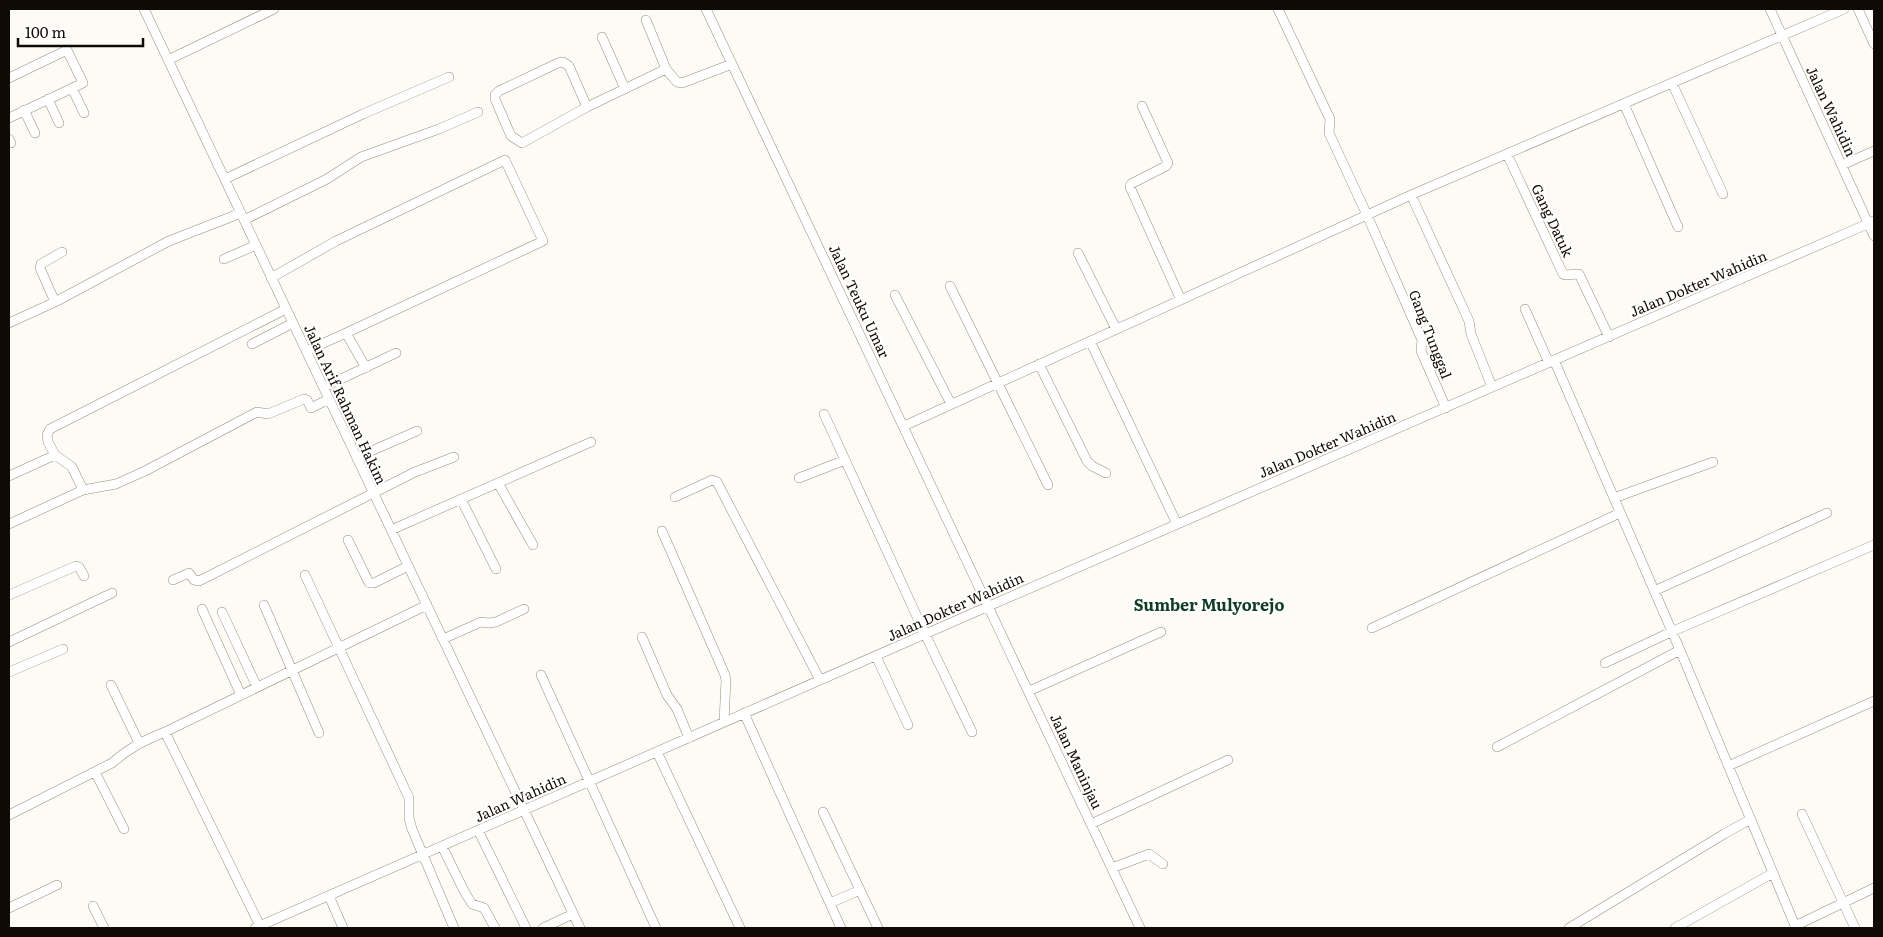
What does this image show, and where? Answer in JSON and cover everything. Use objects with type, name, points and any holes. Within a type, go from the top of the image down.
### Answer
[{"type":"street","name":"Jalan Arif Rahman Hakim","points":[[144,9],[580,928]]},
{"type":"street","points":[[168,60],[274,9]]},
{"type":"street","name":"Jalan Teuku Umar","points":[[706,9],[989,606]]},
{"type":"street","name":"Gang Tunggal","points":[[1278,9],[1330,119],[1329,133],[1368,215],[1422,340],[1421,351],[1446,408]]},
{"type":"street","name":"Jalan Wahidin","points":[[1770,9],[1842,165],[1872,222],[1874,236]]},
{"type":"street","points":[[904,426],[1411,195],[1844,9]]},
{"type":"street","points":[[1858,9],[1874,44]]},
{"type":"street","points":[[646,20],[666,69],[677,82],[682,83],[732,64]]},
{"type":"street","points":[[602,37],[625,89]]},
{"type":"street","points":[[9,78],[67,50],[83,83],[9,118]]},
{"type":"street","points":[[587,107],[569,66],[563,62],[499,91],[495,95],[511,136],[522,143],[587,107],[666,69]]},
{"type":"street","points":[[225,179],[363,114],[449,77]]},
{"type":"street","points":[[1672,83],[1723,194]]},
{"type":"street","points":[[72,88],[84,113]]},
{"type":"street","points":[[48,99],[59,123]]},
{"type":"street","points":[[1624,104],[1678,227]]},
{"type":"street","points":[[1142,106],[1168,163],[1166,166],[1132,183],[1130,187],[1181,300]]},
{"type":"street","points":[[24,110],[34,133]]},
{"type":"street","points":[[9,323],[55,302],[169,241],[243,217],[327,179],[361,157],[439,129],[478,112]]},
{"type":"street","points":[[1842,165],[1874,151]]},
{"type":"street","name":"Gang Datuk","points":[[1507,154],[1563,274],[1579,274],[1609,336]]},
{"type":"street","points":[[271,278],[336,241],[505,160],[543,241],[306,351]]},
{"type":"street","points":[[1411,195],[1469,321],[1471,334],[1492,387]]},
{"type":"street","name":"Jalan Dokter Wahidin","points":[[796,691],[1872,222]]},
{"type":"street","points":[[224,259],[256,245]]},
{"type":"street","points":[[55,302],[40,268],[41,264],[62,252]]},
{"type":"street","points":[[1078,253],[1116,329]]},
{"type":"street","points":[[950,286],[1048,485]]},
{"type":"street","points":[[895,295],[951,404]]},
{"type":"street","points":[[83,490],[72,467],[55,455],[48,442],[47,435],[50,429],[286,309]]},
{"type":"street","points":[[1525,309],[1552,362],[1614,498],[1796,927],[1874,888]]},
{"type":"street","points":[[252,344],[293,323]]},
{"type":"street","points":[[346,332],[366,368]]},
{"type":"street","points":[[1090,341],[1177,524]]},
{"type":"street","points":[[324,388],[396,353]]},
{"type":"street","points":[[1039,364],[1087,461],[1106,474]]},
{"type":"street","points":[[9,524],[83,490],[116,484],[145,471],[257,412],[268,414],[304,399],[307,400],[311,408],[329,399]]},
{"type":"street","points":[[824,414],[972,732]]},
{"type":"street","points":[[357,459],[417,431]]},
{"type":"street","points":[[391,530],[591,442]]},
{"type":"street","points":[[9,476],[55,455]]},
{"type":"street","points":[[173,580],[189,573],[194,580],[199,581],[324,516],[415,472],[454,457]]},
{"type":"street","points":[[799,478],[845,460]]},
{"type":"street","points":[[1614,498],[1713,462]]},
{"type":"street","points":[[675,497],[712,480],[717,482],[820,680]]},
{"type":"street","points":[[498,483],[533,544]]},
{"type":"street","points":[[461,500],[496,569]]},
{"type":"street","points":[[1372,628],[1620,512]]},
{"type":"street","points":[[1654,591],[1827,513]]},
{"type":"street","points":[[662,531],[723,669],[726,680],[724,722]]},
{"type":"street","points":[[348,540],[368,583],[408,566]]},
{"type":"street","points":[[1605,663],[1671,632],[1874,545]]},
{"type":"street","points":[[9,595],[76,566],[79,567],[84,576]]},
{"type":"street","points":[[306,575],[409,798],[409,818],[454,928]]},
{"type":"street","points":[[9,642],[112,594]]},
{"type":"street","points":[[264,605],[319,733]]},
{"type":"street","points":[[9,815],[112,763],[127,750],[139,743],[166,732],[427,605]]},
{"type":"street","name":"Jalan Maninjau","points":[[989,606],[1140,928]]},
{"type":"street","points":[[202,609],[241,695]]},
{"type":"street","points":[[443,639],[481,622],[496,622],[524,609]]},
{"type":"street","points":[[222,612],[257,687]]},
{"type":"street","points":[[1029,691],[1161,632]]},
{"type":"street","points":[[642,637],[667,695],[677,709],[689,738]]},
{"type":"street","points":[[9,672],[63,649]]},
{"type":"street","points":[[1497,747],[1680,650]]},
{"type":"street","points":[[876,656],[908,724]]},
{"type":"street","points":[[541,675],[656,928]]},
{"type":"street","points":[[111,685],[139,743]]},
{"type":"street","name":"Jalan Wahidin","points":[[257,927],[270,925],[329,896],[796,691]]},
{"type":"street","points":[[1728,766],[1874,701]]},
{"type":"street","points":[[744,714],[841,928]]},
{"type":"street","points":[[166,732],[257,927]]},
{"type":"street","points":[[658,752],[740,928]]},
{"type":"street","points":[[1091,824],[1228,760]]},
{"type":"street","points":[[95,772],[124,829]]},
{"type":"street","points":[[823,812],[878,928]]},
{"type":"street","points":[[1802,814],[1855,928]]},
{"type":"street","points":[[1569,928],[1751,819]]},
{"type":"street","points":[[478,830],[526,928]]},
{"type":"street","points":[[442,846],[472,904],[484,908],[495,928]]},
{"type":"street","points":[[1112,868],[1149,854],[1163,864]]},
{"type":"street","points":[[1675,928],[1773,873]]},
{"type":"street","points":[[9,908],[57,885]]},
{"type":"street","points":[[830,902],[860,890]]},
{"type":"street","points":[[329,896],[343,928]]},
{"type":"street","points":[[93,906],[104,928]]},
{"type":"street","points":[[542,928],[573,914]]},
{"type":"district","name":"Sumber Mulyorejo","points":[[1209,604]]}]
